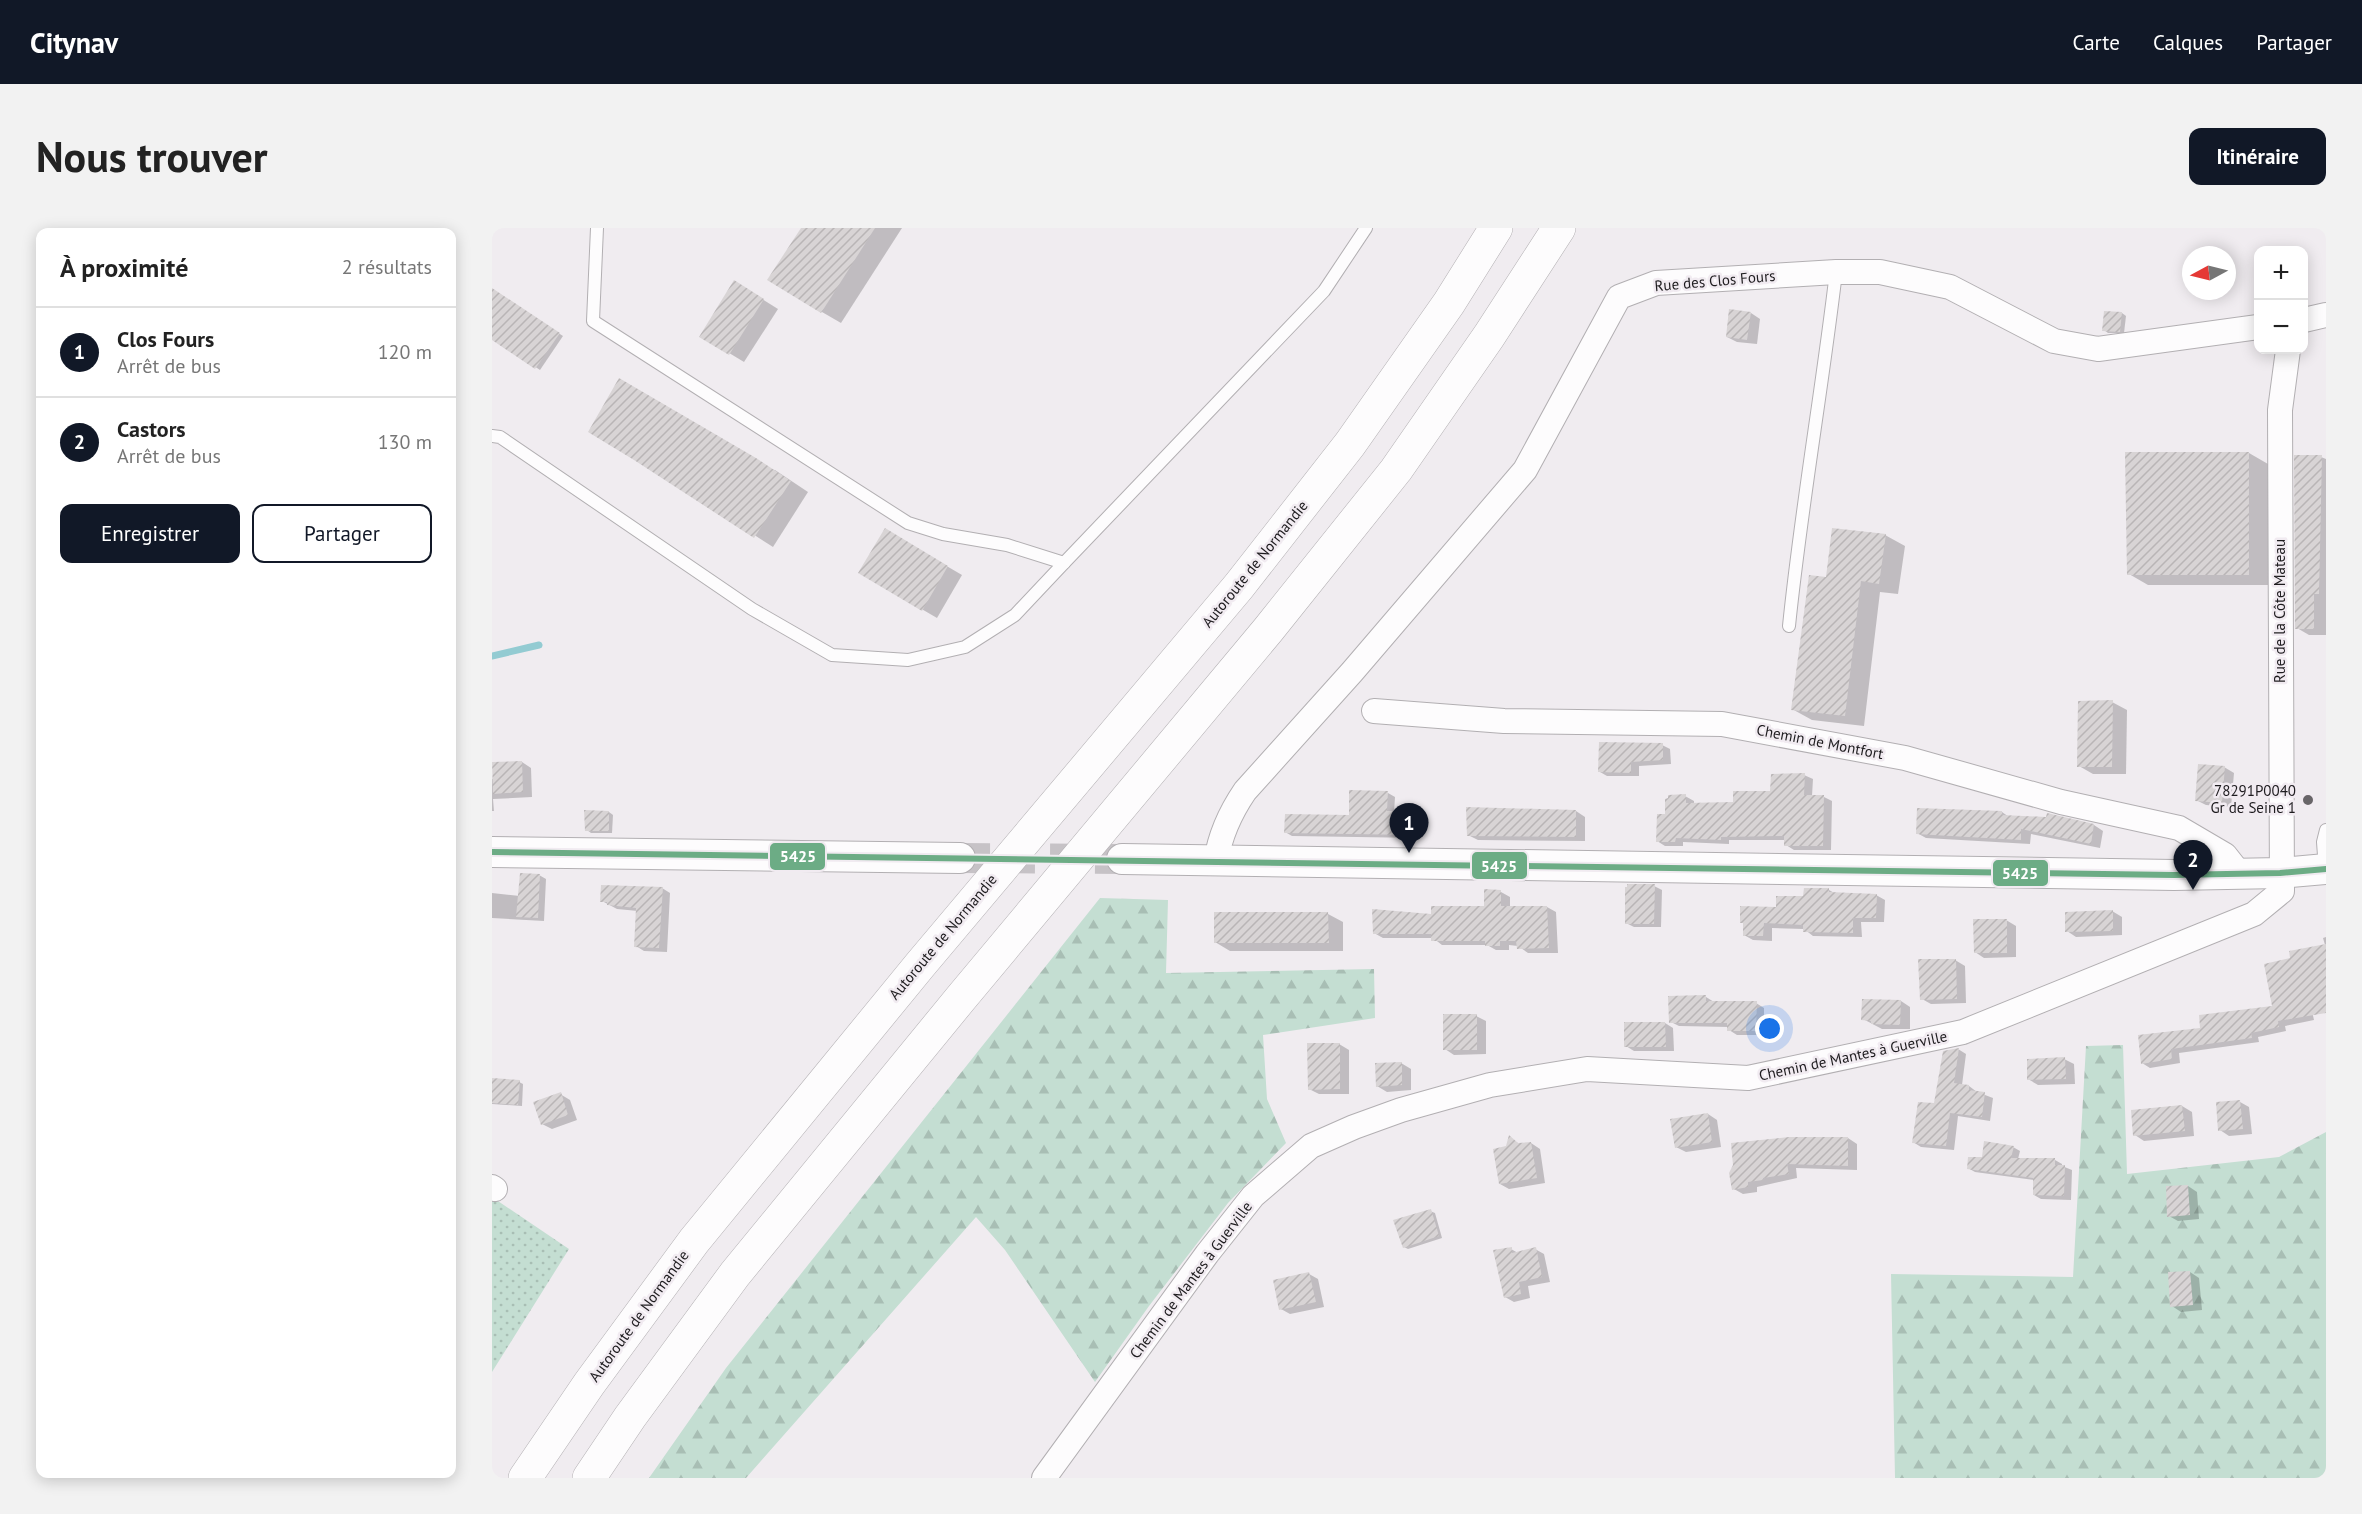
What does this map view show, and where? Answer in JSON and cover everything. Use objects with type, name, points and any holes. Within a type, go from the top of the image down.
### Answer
[{"type":"highway","name":"Autoroute de Normandie","points":[[525,1478],[589,1384],[694,1241],[920,965],[1239,586],[1350,444],[1449,303],[1496,228]]},
{"type":"highway","points":[[589,1478],[735,1274],[1268,630],[1396,470],[1489,336],[1559,228]]},
{"type":"street","name":"Rue des Clos Fours","points":[[1216,861],[1219,843],[1234,807],[1245,791],[1352,672],[1525,470],[1619,297],[1656,283],[1836,272],[1880,272],[1950,287],[2054,341],[2098,350],[2254,328]]},
{"type":"street","points":[[2308,319],[2326,315]]},
{"type":"street","name":"Rue de la Côte Mateau","points":[[2280,873],[2280,410],[2287,354]]},
{"type":"street","name":"Chemin de Montfort","points":[[1374,711],[1504,721],[1722,724],[1905,758],[2061,802],[2179,828],[2225,855],[2240,874]]},
{"type":"street","points":[[492,852],[960,858]]},
{"type":"street","points":[[1122,859],[2240,874],[2326,869]]},
{"type":"street","name":"Chemin de Mantes à Guerville","points":[[1044,1478],[1207,1254],[1253,1196],[1311,1146],[1401,1110],[1490,1085],[1587,1069],[1748,1078],[1963,1032],[2254,914],[2282,891],[2280,873]]},
{"type":"lane","points":[[597,228],[593,321],[908,523],[943,534],[1007,545],[1064,563]]},
{"type":"lane","points":[[492,436],[500,437],[752,609],[832,655],[908,660],[965,648],[1015,615],[1324,291],[1364,228]]},
{"type":"lane","points":[[1789,626],[1798,537],[1827,348],[1836,272]]},
{"type":"lane","points":[[2326,830],[2323,842],[2326,869]]},
{"type":"green space","points":[[1100,898],[1168,900],[1166,973],[1374,969],[1375,1018],[1263,1035],[1267,1099],[1286,1143],[1228,1203],[1149,1306],[1095,1382],[1005,1250],[976,1217],[746,1478],[649,1478],[726,1368]]},
{"type":"green space","points":[[2123,1045],[2127,1174],[2279,1157],[2326,1132],[2326,1478],[1895,1478],[1891,1274],[2073,1277],[2086,1046]]},
{"type":"green space","points":[[492,1197],[569,1249],[492,1372]]},
{"type":"building","points":[[801,228],[875,228],[821,313],[767,280]]},
{"type":"building","points":[[734,280],[764,299],[729,355],[699,337]]},
{"type":"building","points":[[492,288],[560,333],[535,369],[492,340]]},
{"type":"building","points":[[1729,309],[1751,312],[1747,340],[1726,337]]},
{"type":"building","points":[[2104,311],[2122,312],[2120,332],[2102,331]]},
{"type":"building","points":[[619,378],[791,481],[754,538],[588,432]]},
{"type":"building","points":[[2125,452],[2249,452],[2249,575],[2127,575]]},
{"type":"building","points":[[2294,455],[2322,455],[2319,594],[2314,594],[2314,629],[2295,629]]},
{"type":"building","points":[[885,528],[948,566],[922,611],[858,573]]},
{"type":"building","points":[[1832,528],[1886,534],[1879,584],[1861,581],[1845,716],[1791,710],[1809,575],[1826,577]]},
{"type":"building","points":[[2113,700],[2112,767],[2077,767],[2078,701]]},
{"type":"building","points":[[1599,742],[1663,743],[1663,760],[1631,762],[1631,773],[1598,772]]},
{"type":"building","points":[[522,761],[523,792],[493,794],[492,762]]},
{"type":"building","points":[[2198,764],[2225,766],[2222,803],[2195,801]]},
{"type":"building","points":[[1805,773],[1804,795],[1824,795],[1823,846],[1784,846],[1784,836],[1721,837],[1721,840],[1676,838],[1675,842],[1656,842],[1657,814],[1665,814],[1665,799],[1668,795],[1686,794],[1686,803],[1733,802],[1733,791],[1770,791],[1771,774]]},
{"type":"building","points":[[1349,790],[1388,791],[1387,811],[1415,811],[1415,835],[1284,833],[1285,814],[1349,815]]},
{"type":"building","points":[[1466,807],[1576,810],[1576,837],[1467,836]]},
{"type":"building","points":[[1917,808],[2002,811],[2002,815],[2046,817],[2047,813],[2094,824],[2091,844],[2021,829],[2021,840],[1916,834]]},
{"type":"building","points":[[584,810],[609,811],[609,831],[585,831]]},
{"type":"building","points":[[520,873],[540,874],[538,918],[516,917]]},
{"type":"building","points":[[1627,884],[1655,884],[1654,924],[1625,924],[1625,887]]},
{"type":"building","points":[[601,885],[663,887],[659,948],[634,947],[636,908],[607,905],[607,902],[600,902]]},
{"type":"building","points":[[1804,888],[1829,888],[1829,892],[1877,894],[1876,918],[1853,918],[1853,933],[1803,932],[1803,925],[1764,923],[1763,936],[1743,936],[1740,906],[1776,907],[1776,896],[1803,896]]},
{"type":"building","points":[[1484,889],[1501,890],[1501,906],[1547,906],[1549,948],[1517,949],[1516,941],[1500,941],[1500,946],[1485,946],[1485,941],[1431,941],[1431,934],[1373,934],[1372,909],[1431,914],[1431,906],[1484,906]]},
{"type":"building","points":[[2113,910],[2113,931],[2065,932],[2065,912]]},
{"type":"building","points":[[1214,912],[1328,912],[1329,943],[1214,943]]},
{"type":"building","points":[[1973,919],[2007,919],[2007,953],[1974,953]]},
{"type":"building","points":[[2326,944],[2326,1013],[2278,1021],[2279,1027],[2251,1033],[2252,1038],[2171,1049],[2172,1059],[2141,1064],[2138,1035],[2200,1028],[2199,1015],[2272,1006],[2264,964],[2290,958],[2289,951]]},
{"type":"building","points":[[1918,959],[1956,959],[1957,999],[1920,1000]]},
{"type":"building","points":[[1706,995],[1706,1001],[1757,1001],[1756,1031],[1727,1031],[1727,1023],[1669,1023],[1668,996]]},
{"type":"building","points":[[1862,999],[1901,1000],[1900,1025],[1871,1024],[1871,1021],[1861,1020]]},
{"type":"building","points":[[1443,1014],[1477,1014],[1477,1050],[1443,1050]]},
{"type":"building","points":[[1624,1022],[1665,1022],[1666,1047],[1624,1047]]},
{"type":"building","points":[[1307,1043],[1340,1043],[1340,1089],[1308,1090]]},
{"type":"building","points":[[1959,1048],[1954,1083],[1969,1085],[1969,1090],[1985,1092],[1982,1117],[1950,1113],[1946,1146],[1912,1143],[1918,1102],[1934,1103],[1943,1051]]},
{"type":"building","points":[[2065,1057],[2066,1079],[2027,1080],[2027,1059]]},
{"type":"building","points":[[1402,1062],[1402,1085],[1376,1087],[1375,1063]]},
{"type":"building","points":[[492,1078],[520,1080],[518,1105],[492,1103]]},
{"type":"building","points":[[561,1092],[568,1115],[541,1125],[533,1102]]},
{"type":"building","points":[[2240,1100],[2243,1129],[2218,1131],[2216,1102]]},
{"type":"building","points":[[2182,1105],[2185,1131],[2133,1136],[2131,1110]]},
{"type":"building","points":[[1708,1113],[1712,1142],[1675,1148],[1670,1119]]},
{"type":"building","points":[[1509,1135],[1518,1143],[1531,1142],[1537,1178],[1499,1184],[1493,1149],[1506,1146]]},
{"type":"building","points":[[1789,1137],[1848,1137],[1848,1166],[1787,1164],[1789,1174],[1748,1182],[1748,1187],[1732,1190],[1729,1173],[1733,1165],[1731,1143]]},
{"type":"building","points":[[1984,1141],[2014,1146],[2011,1158],[2055,1158],[2055,1165],[2065,1165],[2064,1196],[2033,1195],[2033,1178],[1967,1169],[1968,1157],[1982,1157]]},
{"type":"building","points":[[2188,1185],[2190,1215],[2167,1217],[2166,1186]]},
{"type":"building","points":[[1431,1209],[1439,1236],[1403,1248],[1393,1220]]},
{"type":"building","points":[[1512,1247],[1512,1253],[1536,1247],[1542,1277],[1519,1282],[1521,1294],[1504,1298],[1493,1250]]},
{"type":"building","points":[[2190,1271],[2193,1305],[2170,1307],[2168,1272]]},
{"type":"building","points":[[1309,1272],[1316,1302],[1279,1310],[1273,1280]]},
{"type":"waterway","points":[[492,656],[539,645]]},
{"type":"tunnel","points":[[960,858],[1122,859]]},
{"type":"transit line","name":"5425","points":[[492,852],[2174,875],[2280,873],[2326,869]]},
{"type":"place","name":"78291P0040 Gr de Seine 1","points":[[2308,800]]},
{"type":"place","name":"Clos Fours","points":[[1409,853]]},
{"type":"place","name":"Castors","points":[[2193,890]]}]
